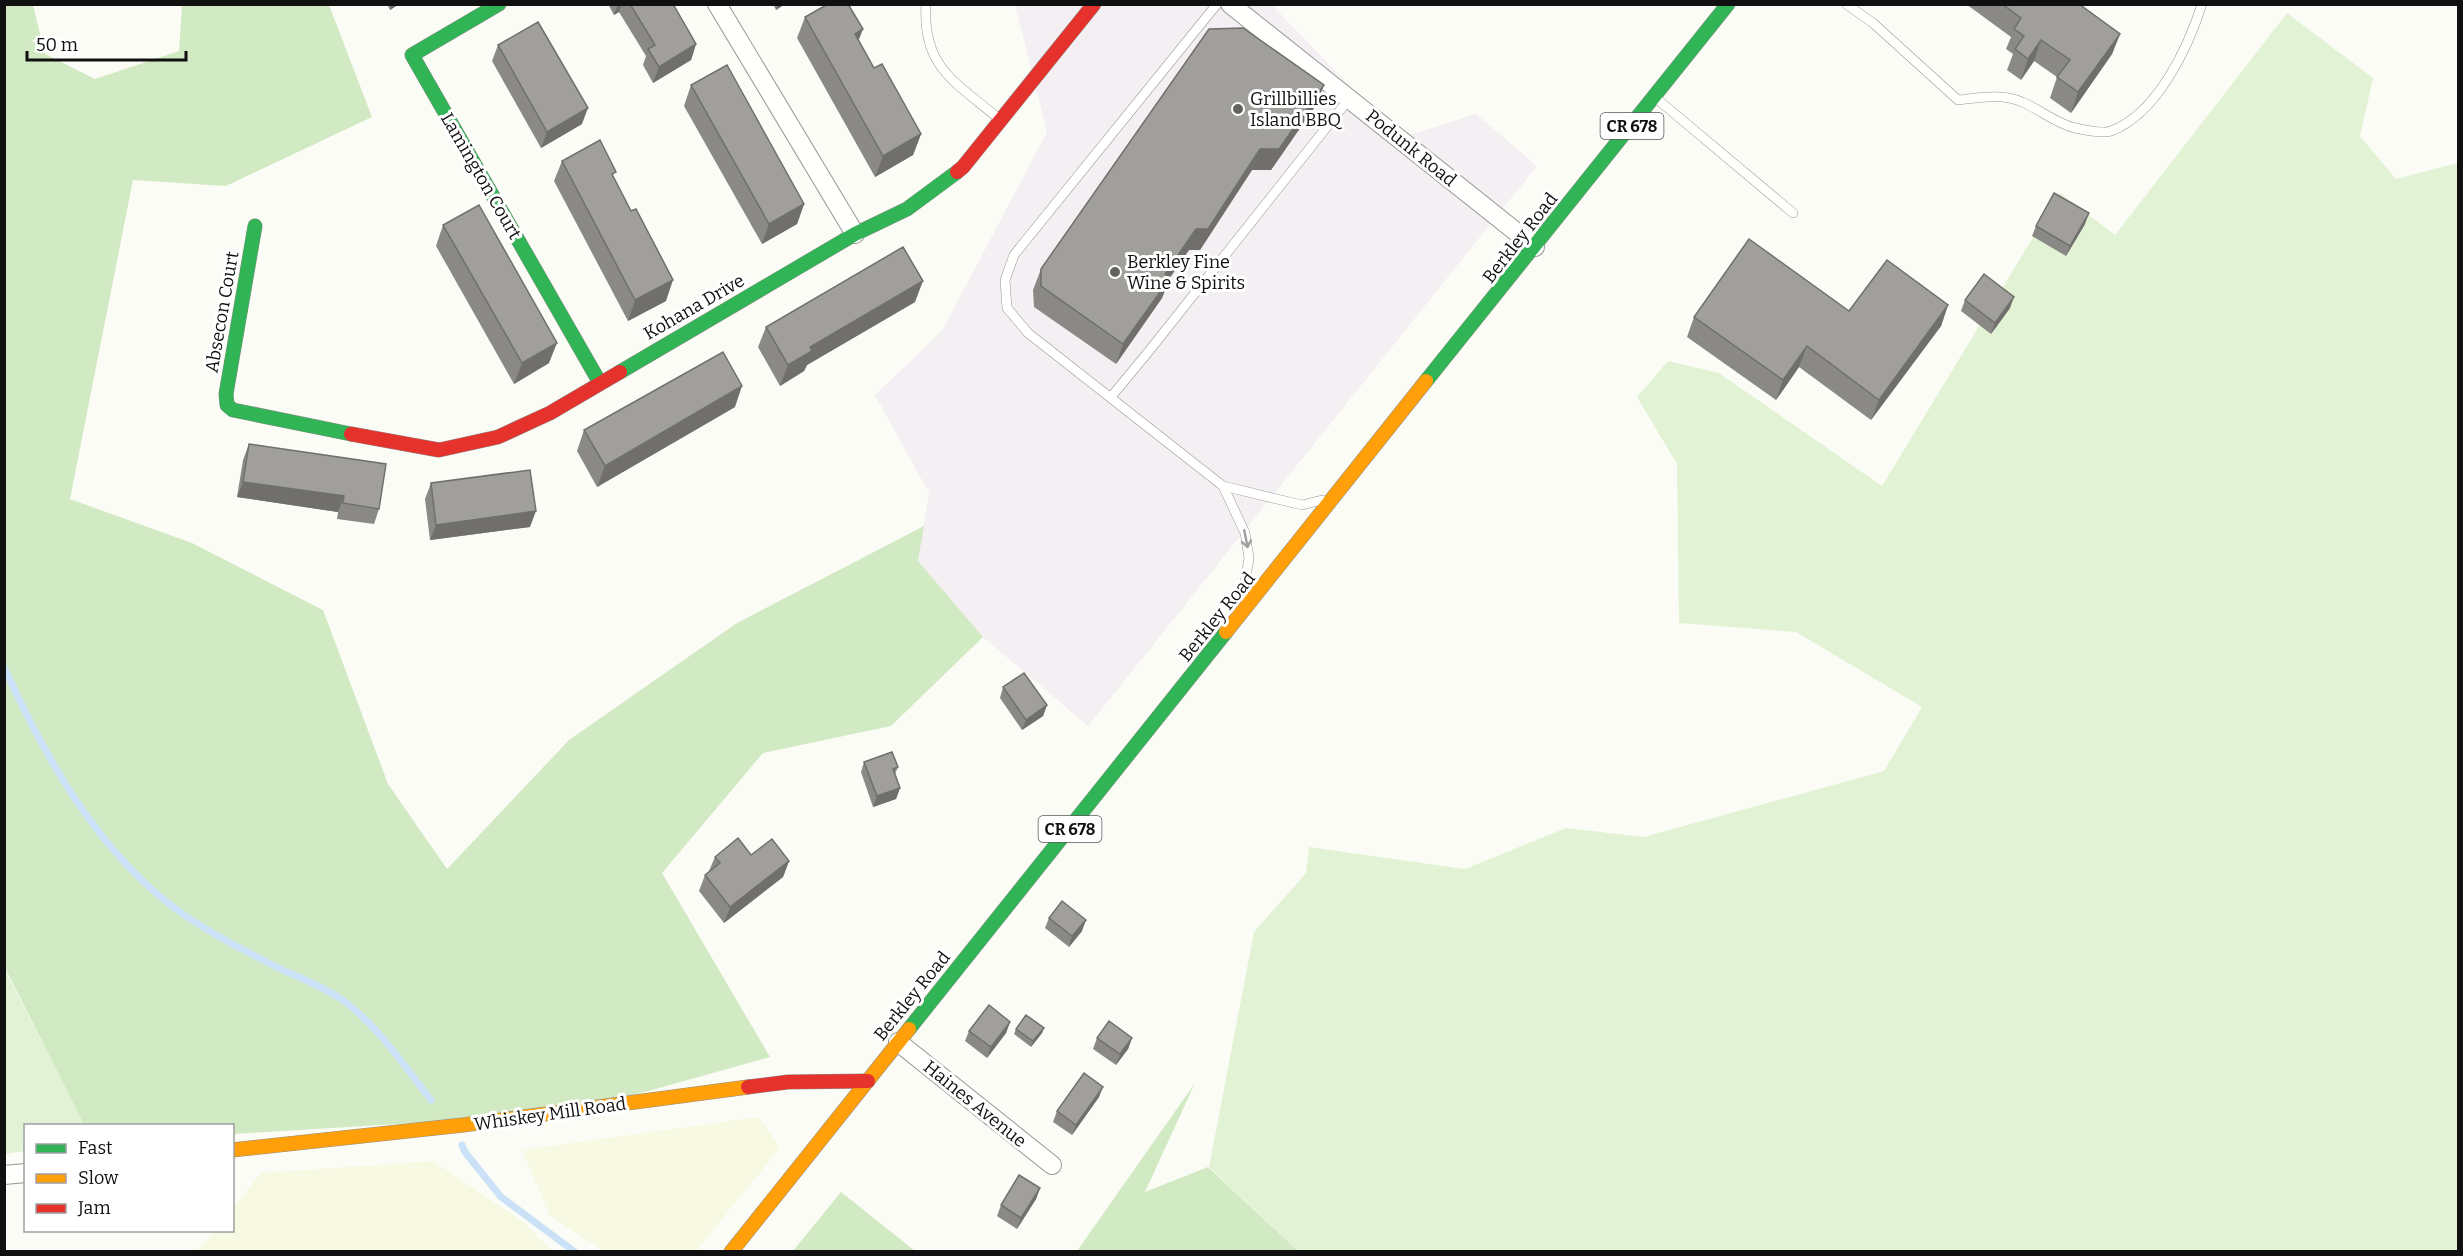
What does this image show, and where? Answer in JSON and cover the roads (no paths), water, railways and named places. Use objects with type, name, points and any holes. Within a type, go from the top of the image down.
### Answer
[{"type":"street","name":"Lamington Court","points":[[499,4],[412,55],[600,383]]},
{"type":"street","points":[[717,4],[855,234]]},
{"type":"street","name":"Kohana Drive","points":[[227,405],[233,410],[439,450],[498,437],[550,412],[855,234],[907,209],[963,167],[1094,4]]},
{"type":"street","name":"Podunk Road","points":[[1230,4],[1535,247]]},
{"type":"street","name":"Berkley Road","points":[[731,1251],[1339,495],[1728,4]]},
{"type":"street","name":"Absecon Court","points":[[227,405],[225,394],[255,226]]},
{"type":"street","name":"Haines Avenue","points":[[898,1042],[1052,1166]]},
{"type":"street","name":"Whiskey Mill Road","points":[[234,1150],[463,1125],[788,1082],[868,1081]]},
{"type":"street","points":[[4,1175],[24,1173]]},
{"type":"lane","points":[[926,4],[926,38],[933,56],[942,69],[1002,121]]},
{"type":"lane","points":[[1217,4],[1014,255],[1005,280],[1007,308],[1028,333],[1223,486],[1302,505],[1339,495]]},
{"type":"lane","points":[[1846,4],[1873,23],[1958,100],[1993,97],[2019,100],[2073,128],[2110,132],[2137,115],[2169,80],[2194,31],[2202,4]]},
{"type":"lane","points":[[1655,98],[1793,213]]},
{"type":"lane","points":[[1111,397],[1348,99]]},
{"type":"lane","points":[[1223,486],[1245,533],[1249,558],[1241,616]]},
{"type":"waterway","points":[[4,667],[56,768],[99,832],[124,862],[180,912],[217,936],[322,988],[357,1011],[380,1035],[431,1100]]},
{"type":"waterway","points":[[462,1145],[465,1152],[501,1197],[575,1252]]},
{"type":"place","name":"Grillbillies Island BBQ","points":[[1238,109]]},
{"type":"place","name":"Berkley Fine Wine & Spirits","points":[[1115,272]]}]
